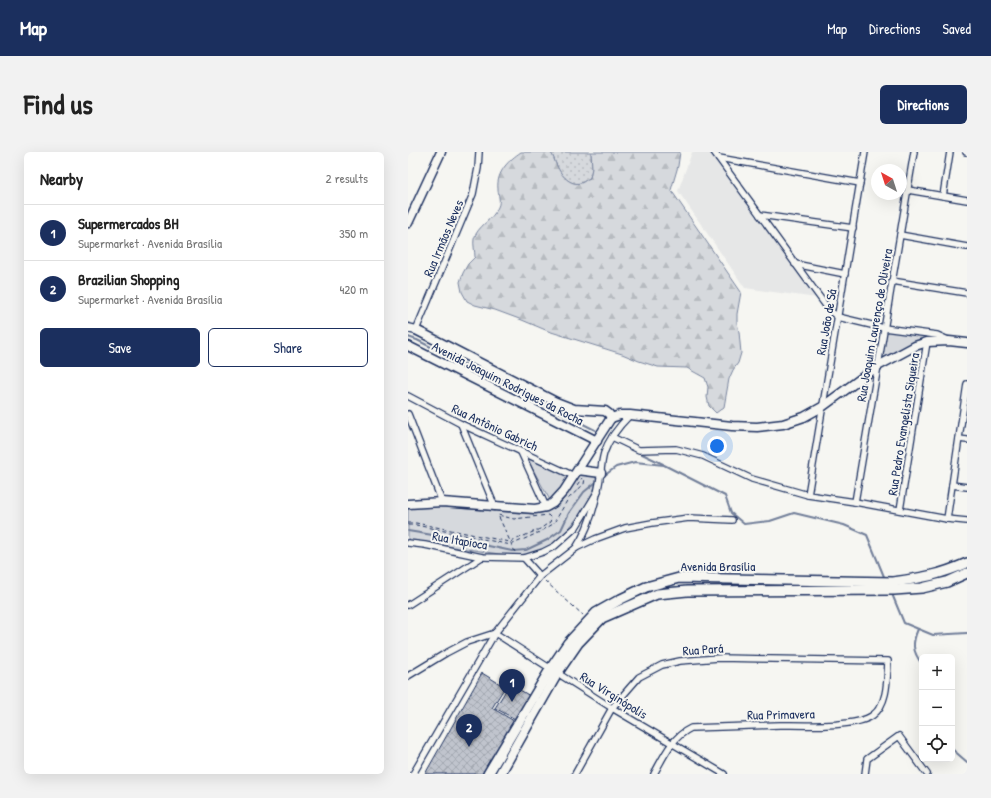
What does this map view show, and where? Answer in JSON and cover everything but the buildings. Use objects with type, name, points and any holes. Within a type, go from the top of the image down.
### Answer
[{"type":"main road","name":"Avenida Brasília","points":[[488,774],[554,670],[602,618],[657,594],[687,591],[893,582],[920,579],[945,573],[967,563]]},
{"type":"main road","name":"Avenida Brasília","points":[[500,774],[568,643],[596,613],[646,587],[679,578],[725,578],[894,590],[922,588],[947,582],[967,573]]},
{"type":"street","points":[[408,223],[441,152]]},
{"type":"street","name":"Rua Irmãos Neves","points":[[412,329],[474,194],[478,168],[478,152]]},
{"type":"street","points":[[714,152],[795,264],[830,310],[838,318],[884,328],[937,335],[949,341]]},
{"type":"street","name":"Rua João de Sá","points":[[808,496],[865,152]]},
{"type":"street","name":"Rua Joaquim Lourenço de Oliveira","points":[[855,502],[914,152]]},
{"type":"street","points":[[943,196],[950,152]]},
{"type":"street","points":[[719,158],[860,183]]},
{"type":"street","points":[[908,190],[967,200]]},
{"type":"street","points":[[760,215],[853,228]]},
{"type":"street","points":[[900,235],[967,247]]},
{"type":"street","points":[[795,264],[845,274]]},
{"type":"street","points":[[892,281],[967,293]]},
{"type":"street","name":"Avenida Joaquim Rodrigues da Rocha","points":[[412,329],[556,402],[574,409],[605,411],[611,418]]},
{"type":"street","points":[[547,510],[564,491],[611,418],[620,415],[630,415],[732,426],[757,427],[783,424],[804,417],[822,407],[878,366],[914,346],[927,342],[949,341],[967,343]]},
{"type":"street","name":"Rua Pedro Evangelista Siqueira","points":[[900,510],[927,342]]},
{"type":"street","name":"Avenida Joaquim Rodrigues da Rocha","points":[[408,346],[597,441]]},
{"type":"street","points":[[947,519],[967,384]]},
{"type":"street","name":"Rua Antônio Gabrich","points":[[408,396],[461,424],[521,452],[576,473]]},
{"type":"street","points":[[408,414],[442,502]]},
{"type":"street","points":[[576,548],[584,535],[593,513],[604,453],[615,431],[630,415]]},
{"type":"street","points":[[611,418],[615,431]]},
{"type":"street","points":[[461,424],[495,507]]},
{"type":"street","points":[[612,437],[639,450],[676,449],[703,456],[752,479],[808,496],[855,502],[947,519],[967,521]]},
{"type":"street","points":[[959,439],[967,440]]},
{"type":"street","points":[[521,452],[547,510]]},
{"type":"street","points":[[576,473],[601,473]]},
{"type":"street","points":[[952,485],[967,487]]},
{"type":"street","name":"Rua Itapioca","points":[[408,543],[482,557],[524,558],[543,552],[555,546],[576,527],[598,491]]},
{"type":"street","points":[[408,504],[442,502],[547,510]]},
{"type":"street","points":[[413,774],[494,633],[540,576],[576,548],[625,528],[689,518],[732,520]]},
{"type":"street","points":[[408,605],[482,557]]},
{"type":"street","points":[[524,558],[540,576]]},
{"type":"street","points":[[408,676],[467,642],[494,633]]},
{"type":"street","name":"Rua Virginópolis","points":[[494,633],[612,708],[724,774]]},
{"type":"street","name":"Rua Pará","points":[[575,774],[612,708],[638,678],[662,665],[680,661],[719,658],[888,662]]},
{"type":"street","name":"Rua Primavera","points":[[654,774],[672,743],[682,732],[691,728],[830,724],[861,721],[873,715],[883,702],[888,662]]},
{"type":"street","points":[[865,774],[867,759],[898,736],[927,774]]},
{"type":"path","points":[[408,524],[511,545],[540,532],[553,524],[568,499],[584,484],[584,477],[575,488]]},
{"type":"path","points":[[565,500],[570,494]]},
{"type":"path","points":[[530,515],[547,510]]},
{"type":"path","points":[[408,524],[416,523],[510,542],[540,529],[550,522],[550,517],[548,515],[514,519],[498,515],[510,542],[511,545],[514,550]]},
{"type":"path","points":[[540,576],[589,620]]},
{"type":"shaded area","points":[[692,152],[712,152],[817,298],[745,288],[678,191]]},
{"type":"green space","points":[[521,152],[550,152],[563,176],[577,184],[590,178],[592,168],[591,152],[680,152],[678,166],[671,190],[741,292],[737,323],[741,353],[738,363],[729,379],[724,407],[716,413],[709,406],[707,397],[708,387],[705,378],[687,368],[658,367],[548,331],[495,310],[475,305],[467,301],[462,292],[460,282],[468,264],[475,257],[474,239],[478,230],[493,215],[499,205],[498,183],[501,172],[512,159]]},
{"type":"green space","points":[[550,152],[591,152],[592,168],[590,178],[577,184],[566,179],[561,173]]},
{"type":"green space","points":[[886,330],[936,337],[909,347],[880,362]]},
{"type":"green space","points":[[525,455],[570,476],[551,502]]},
{"type":"green space","points":[[584,473],[596,476],[596,483],[587,503],[572,525],[556,542],[547,548],[534,553],[523,556],[512,556],[408,540],[408,507],[419,505],[532,514],[544,512],[555,508],[567,495],[579,475]]},
{"type":"waterway","points":[[408,337],[417,340],[595,430]]},
{"type":"waterway","points":[[638,452],[663,464]]},
{"type":"waterway","points":[[601,478],[616,467],[635,462],[664,465],[725,496],[731,513],[744,524],[770,521],[794,513],[844,525],[867,535],[885,579]]},
{"type":"waterway","points":[[408,531],[451,538],[512,551],[526,550],[547,540],[561,530],[569,513],[584,492],[595,483]]},
{"type":"waterway","points":[[892,594],[904,623],[933,635],[967,633]]},
{"type":"waterway","points":[[918,629],[914,647],[919,660]]},
{"type":"waterway","points":[[955,752],[967,762]]},
{"type":"place","name":"Supermercados BH","points":[[512,702]]},
{"type":"place","name":"Brazilian Shopping","points":[[469,747]]}]
